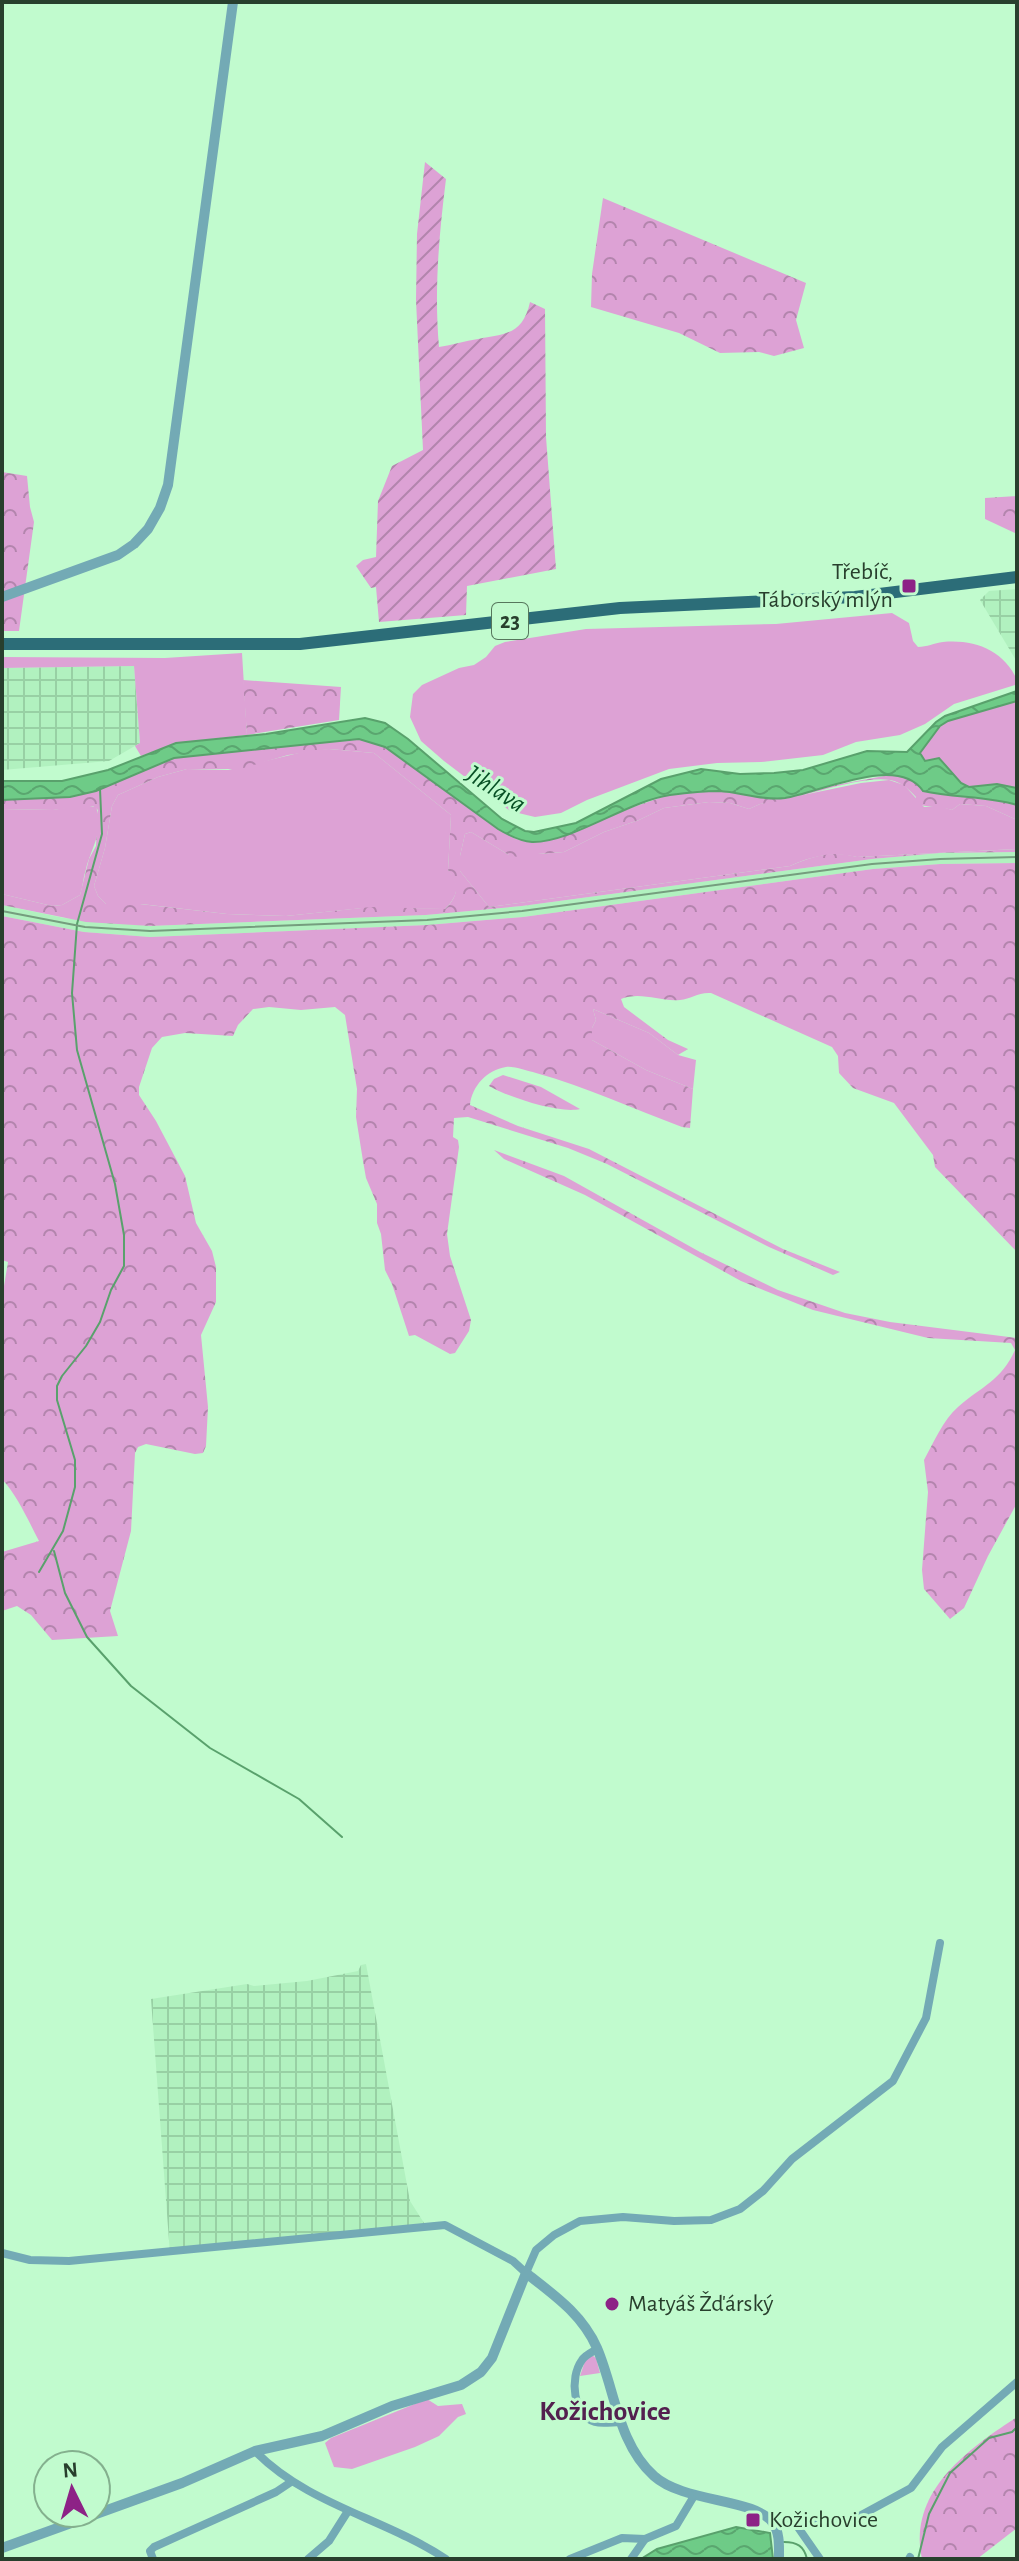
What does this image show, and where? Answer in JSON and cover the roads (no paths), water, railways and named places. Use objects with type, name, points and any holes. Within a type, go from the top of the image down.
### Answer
[{"type":"main road","name":"23","points":[[2,644],[275,645],[323,642],[620,608],[855,597],[1017,577]]},
{"type":"street","points":[[2,597],[118,555],[148,529],[162,503],[170,474],[233,2]]},
{"type":"street","points":[[513,2261],[580,2221],[623,2217],[711,2220],[740,2209],[763,2191],[792,2159],[893,2081],[926,2018],[940,1943]]},
{"type":"street","points":[[2,2253],[30,2260],[69,2261],[445,2225],[513,2261],[574,2311],[597,2349],[621,2422],[652,2475],[670,2489],[756,2512],[774,2524],[814,2519],[841,2522],[854,2519],[911,2488],[942,2447],[1017,2382]]},
{"type":"street","points":[[2,2548],[169,2488],[255,2451],[322,2436],[392,2406],[461,2385],[481,2372],[492,2358],[536,2250]]},
{"type":"street","points":[[597,2349],[580,2362],[576,2400],[580,2411],[597,2423],[621,2422]]},
{"type":"street","points":[[255,2451],[291,2482],[414,2539],[446,2559]]},
{"type":"street","points":[[153,2559],[150,2551],[154,2547],[276,2492],[291,2482]]},
{"type":"street","points":[[570,2559],[622,2538],[645,2539],[676,2526],[694,2496]]},
{"type":"street","points":[[308,2559],[329,2541],[348,2511]]},
{"type":"street","points":[[795,2523],[820,2559]]},
{"type":"street","points":[[774,2524],[779,2541],[779,2559]]},
{"type":"street","points":[[631,2559],[645,2539]]},
{"type":"water","points":[[1017,691],[1017,701],[940,726],[920,753],[925,761],[939,758],[961,783],[969,787],[997,784],[1017,788],[1017,805],[923,791],[911,780],[878,775],[785,798],[719,791],[670,795],[636,805],[564,836],[532,842],[498,829],[385,747],[359,739],[174,758],[96,791],[70,797],[2,800],[2,781],[62,781],[108,770],[176,743],[266,734],[365,718],[385,723],[408,739],[502,819],[525,831],[534,832],[576,823],[661,779],[701,769],[740,774],[774,773],[803,770],[867,751],[907,752],[945,716]]},
{"type":"water","points":[[736,2527],[770,2533],[773,2559],[641,2559],[657,2549]]},
{"type":"waterway","points":[[39,1572],[63,1531],[75,1487],[75,1460],[57,1400],[57,1386],[100,1322],[111,1290],[124,1266],[124,1235],[115,1184],[77,1050],[72,993],[77,924],[102,834],[100,789]]},
{"type":"waterway","points":[[54,1551],[65,1593],[87,1637],[131,1686],[210,1748],[299,1799],[342,1837]]},
{"type":"waterway","points":[[918,2559],[929,2514],[950,2473],[989,2438],[1012,2432],[1017,2427]]},
{"type":"waterway","points":[[784,2542],[799,2546],[807,2559]]},
{"type":"railway","points":[[2,911],[85,927],[150,931],[427,920],[522,911],[872,864],[1017,857]]},
{"type":"place","name":"Třebíč, Táborský mlýn","points":[[909,586]]},
{"type":"place","name":"Matyáš Žďárský","points":[[612,2304]]},
{"type":"place","name":"Kožichovice","points":[[753,2520]]},
{"type":"district","name":"Kožichovice","points":[[605,2412]]},
{"type":"water label","name":"Jihlava","points":[[496,789]]}]
